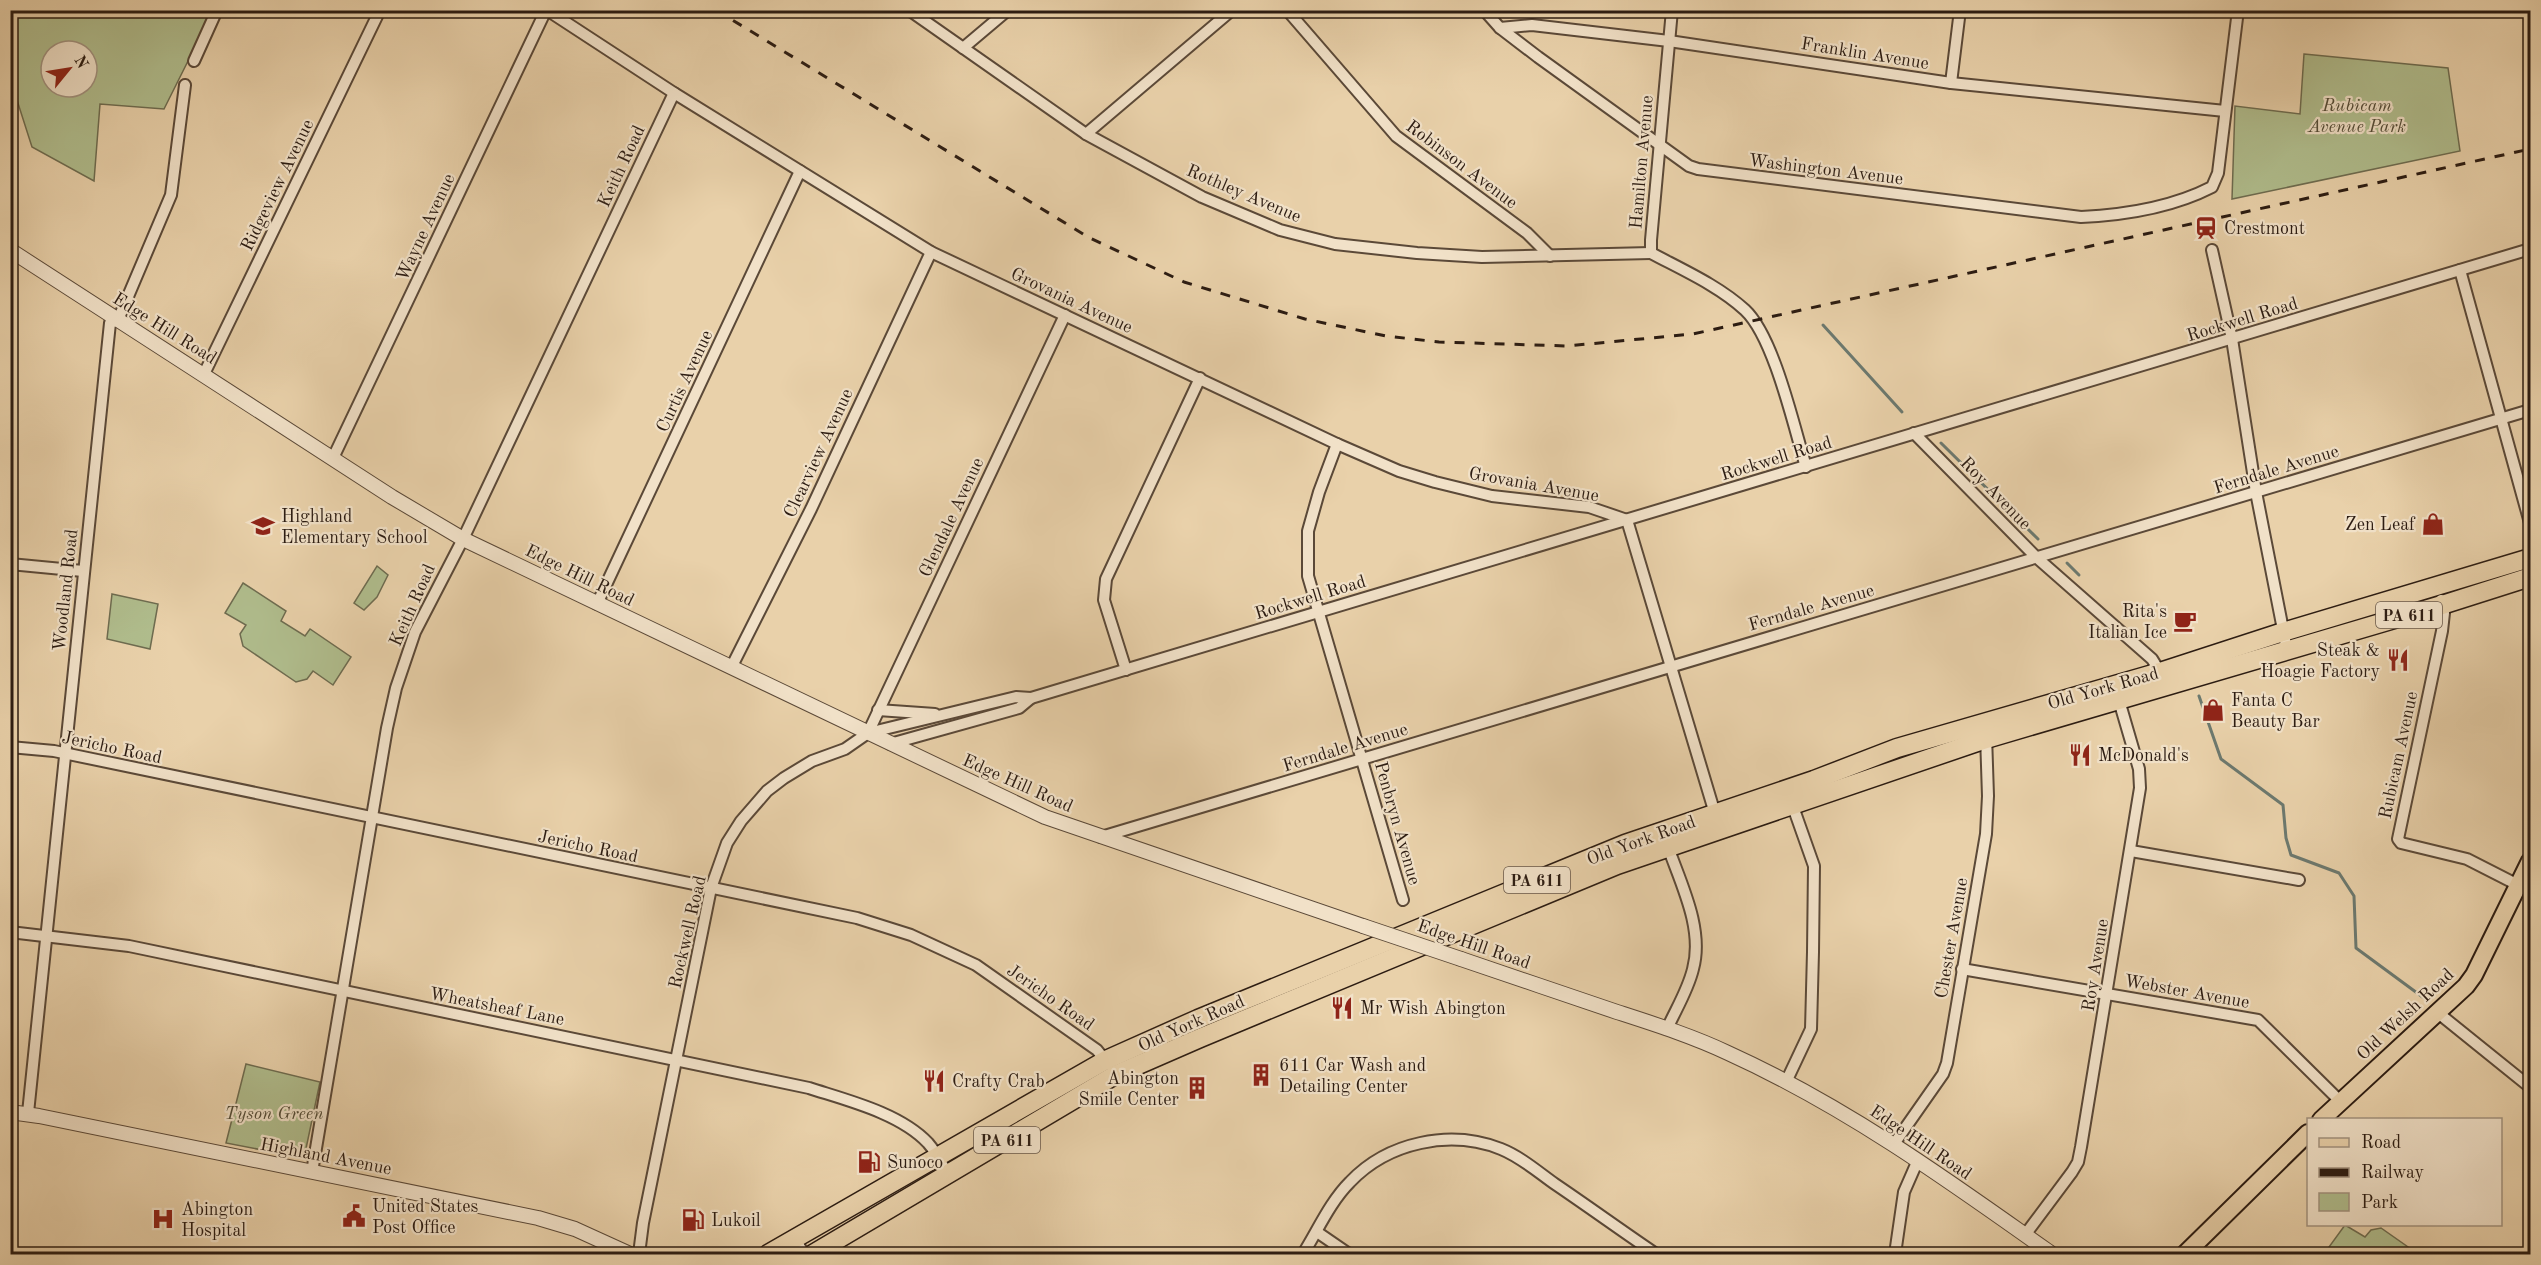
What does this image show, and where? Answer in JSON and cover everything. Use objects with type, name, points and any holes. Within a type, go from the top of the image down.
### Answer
[{"type":"highway","name":"Old York Road","points":[[2117,693],[2160,672],[2283,632],[2530,558]]},
{"type":"highway","name":"Old York Road","points":[[768,1254],[799,1247],[938,1156],[1111,1068],[1198,1019],[1625,844],[1717,821],[1986,730],[2117,693],[2287,650],[2530,577]]},
{"type":"highway","name":"Old York Road","points":[[813,1254],[948,1175],[1111,1068],[1210,1033],[1668,847],[1717,821]]},
{"type":"main road","name":"Old Welsh Road","points":[[2322,1118],[2466,986],[2474,975],[2530,861]]},
{"type":"main road","points":[[2185,1254],[2307,1134]]},
{"type":"street","points":[[194,61],[217,10]]},
{"type":"street","name":"Ridgeview Avenue","points":[[204,374],[380,10]]},
{"type":"street","name":"Grovania Avenue","points":[[547,10],[674,93],[930,252],[1337,444],[1399,471],[1435,482],[1492,496],[1588,507],[1627,519]]},
{"type":"street","name":"Wayne Avenue","points":[[333,458],[547,10]]},
{"type":"street","name":"Rothley Avenue","points":[[909,10],[1086,134],[1202,197],[1280,230],[1335,244],[1417,253],[1482,257],[1651,253]]},
{"type":"street","points":[[963,48],[1008,10]]},
{"type":"street","points":[[1086,134],[1232,10]]},
{"type":"street","name":"Robinson Avenue","points":[[1287,10],[1396,136],[1527,233],[1550,256]]},
{"type":"street","name":"Washington Avenue","points":[[1484,10],[1500,28],[1689,166],[1698,169],[2081,217],[2108,216],[2190,198],[2212,187],[2218,173],[2225,111]]},
{"type":"street","name":"Hamilton Avenue","points":[[1672,10],[1650,240],[1651,253],[1719,290],[1745,309],[1761,330],[1766,337],[1806,467]]},
{"type":"street","points":[[1951,83],[1960,10]]},
{"type":"street","points":[[2225,111],[2238,10]]},
{"type":"street","name":"Franklin Avenue","points":[[1500,28],[1532,26],[1669,40],[1951,83],[2225,111]]},
{"type":"street","name":"Woodland Road","points":[[28,1113],[110,323],[118,320],[171,195],[184,85]]},
{"type":"street","name":"Keith Road","points":[[312,1172],[396,688],[415,632],[463,539],[674,93]]},
{"type":"street","name":"Curtis Avenue","points":[[597,604],[800,171]]},
{"type":"street","name":"Rockwell Road","points":[[639,1254],[643,1223],[711,888],[728,843],[741,821],[767,791],[812,761],[845,749],[868,733],[1016,697],[1030,698],[2530,249]]},
{"type":"street","name":"Edge Hill Road","points":[[10,250],[392,497],[463,539],[1045,817],[1667,1029],[1727,1052],[1853,1118],[1918,1160],[2052,1254]]},
{"type":"street","points":[[2212,250],[2232,339],[2256,492],[2287,650]]},
{"type":"street","name":"Clearview Avenue","points":[[732,666],[811,508],[930,252]]},
{"type":"street","points":[[2460,270],[2530,523]]},
{"type":"street","name":"Glendale Avenue","points":[[868,733],[1065,315]]},
{"type":"street","points":[[1125,670],[1104,600],[1106,579],[1200,378]]},
{"type":"street","name":"Ferndale Avenue","points":[[1100,837],[1362,760],[1669,665],[2530,410]]},
{"type":"street","name":"Roy Avenue","points":[[1914,434],[2036,557],[2152,659],[2160,672]]},
{"type":"street","name":"Penbryn Avenue","points":[[1337,444],[1319,492],[1308,531],[1308,576],[1403,900]]},
{"type":"street","points":[[1627,519],[1717,821]]},
{"type":"street","points":[[10,564],[83,571]]},
{"type":"street","name":"Rubicam Avenue","points":[[2438,585],[2442,605],[2442,631],[2398,839],[2401,843],[2467,859],[2518,885]]},
{"type":"street","name":"Roy Avenue","points":[[2025,1235],[2078,1161],[2108,995],[2140,780],[2136,757],[2117,693]]},
{"type":"street","name":"Rockwell Road","points":[[890,744],[1019,708],[1030,698]]},
{"type":"street","name":"Rockwell Road","points":[[878,710],[948,715]]},
{"type":"street","name":"Chester Avenue","points":[[1894,1144],[1943,1074],[1986,834],[1988,796],[1986,730]]},
{"type":"street","name":"Jericho Road","points":[[10,747],[65,754],[856,918],[911,935],[976,965],[1097,1050],[1111,1068]]},
{"type":"street","points":[[1786,1082],[1811,1029],[1814,952],[1814,866],[1790,797]]},
{"type":"street","points":[[1667,1029],[1686,990],[1694,967],[1695,942],[1689,904],[1668,847]]},
{"type":"street","points":[[2131,851],[2299,880]]},
{"type":"street","name":"Wheatsheaf Lane","points":[[10,932],[129,946],[809,1088],[864,1105],[919,1135],[938,1156],[948,1175]]},
{"type":"street","name":"Webster Avenue","points":[[1962,969],[2258,1020],[2340,1101]]},
{"type":"street","points":[[2437,1012],[2530,1087]]},
{"type":"street","name":"Highland Avenue","points":[[10,1112],[28,1113],[538,1218],[575,1229],[630,1254]]},
{"type":"street","points":[[1303,1254],[1337,1197],[1351,1181],[1389,1153],[1413,1144],[1437,1139],[1480,1143],[1501,1149],[1524,1162],[1656,1254]]},
{"type":"street","points":[[1895,1254],[1904,1192],[1918,1160]]},
{"type":"street","points":[[1317,1232],[1349,1254]]},
{"type":"green space","points":[[10,11],[213,11],[164,109],[100,104],[94,181],[32,147],[16,97],[11,94]]},
{"type":"green space","name":"Rubicam Avenue Park","points":[[2304,54],[2448,68],[2460,151],[2232,199],[2235,106],[2300,114]]},
{"type":"green space","points":[[377,566],[388,575],[377,597],[364,610],[354,603]]},
{"type":"green space","points":[[243,583],[286,611],[281,621],[305,636],[310,629],[351,657],[333,685],[313,671],[307,679],[296,682],[243,646],[240,634],[246,625],[225,613]]},
{"type":"green space","points":[[112,594],[158,604],[150,649],[107,639]]},
{"type":"green space","name":"Tyson Green","points":[[246,1064],[320,1082],[304,1158],[226,1143]]},
{"type":"green space","points":[[2344,1226],[2365,1237],[2371,1230],[2381,1228],[2418,1254],[2340,1254],[2329,1247]]},
{"type":"waterway","points":[[1823,325],[1902,412]]},
{"type":"waterway","points":[[1941,443],[2038,539]]},
{"type":"waterway","points":[[2067,563],[2079,575]]},
{"type":"waterway","points":[[2199,696],[2221,759],[2283,805],[2286,838],[2291,855],[2339,873],[2354,896],[2356,948],[2428,1001]]},
{"type":"railway","points":[[716,10],[1088,237],[1184,282],[1305,319],[1386,336],[1439,342],[1567,346],[1693,334],[2530,149]]},
{"type":"place","name":"Crestmont","points":[[2206,228]]},
{"type":"place","name":"Zen Leaf","points":[[2433,524]]},
{"type":"place","name":"Highland Elementary School","points":[[263,526]]},
{"type":"place","name":"Rita's Italian Ice","points":[[2185,621]]},
{"type":"place","name":"Steak & Hoagie Factory","points":[[2398,660]]},
{"type":"place","name":"Fanta C Beauty Bar","points":[[2213,710]]},
{"type":"place","name":"McDonald's","points":[[2080,755]]},
{"type":"place","name":"Mr Wish Abington","points":[[1342,1008]]},
{"type":"place","name":"611 Car Wash and Detailing Center","points":[[1261,1075]]},
{"type":"place","name":"Crafty Crab","points":[[934,1081]]},
{"type":"place","name":"Abington Smile Center","points":[[1197,1088]]},
{"type":"place","name":"Sunoco","points":[[869,1162]]},
{"type":"place","name":"United States Post Office","points":[[354,1216]]},
{"type":"place","name":"Abington Hospital","points":[[163,1219]]},
{"type":"place","name":"Lukoil","points":[[693,1220]]}]
